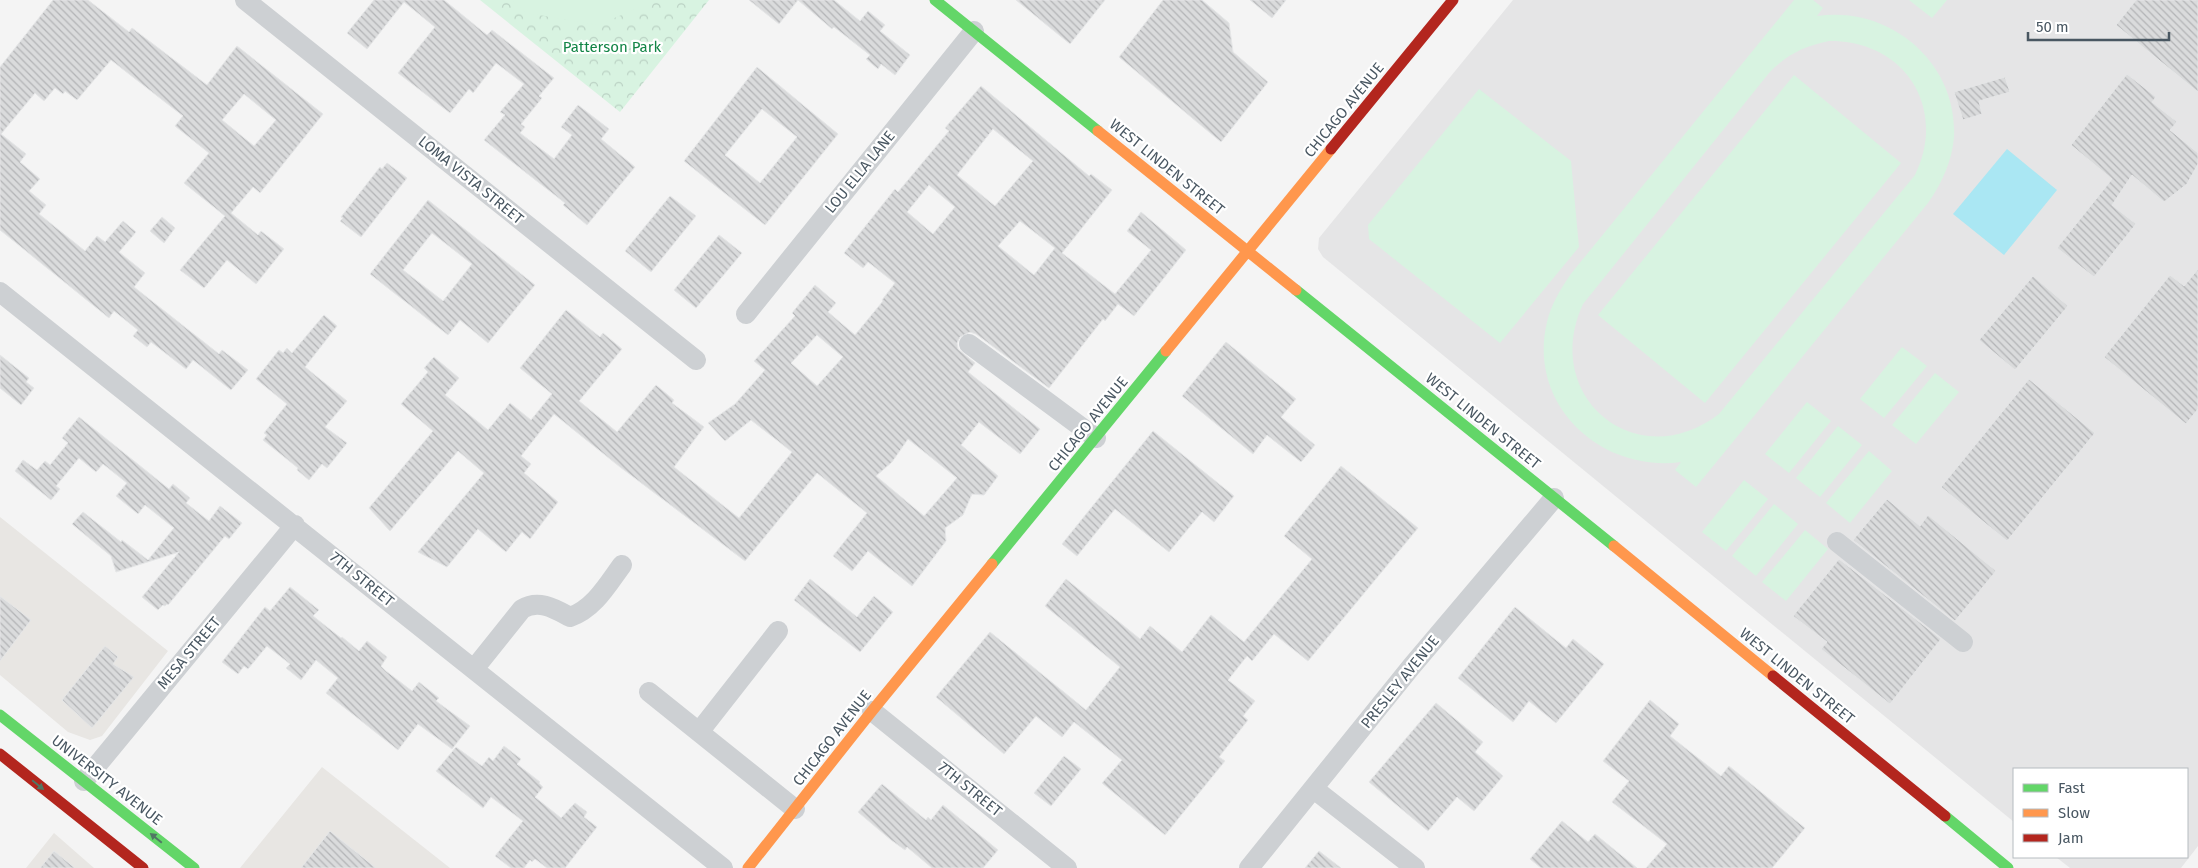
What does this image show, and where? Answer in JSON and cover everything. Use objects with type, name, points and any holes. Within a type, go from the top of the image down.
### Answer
[{"type":"main road","name":"WEST LINDEN STREET","points":[[935,0],[1554,498],[2008,868]]},
{"type":"main road","name":"CHICAGO AVENUE","points":[[748,868],[872,711],[1453,0]]},
{"type":"main road","name":"UNIVERSITY AVENUE","points":[[0,715],[194,868]]},
{"type":"main road","points":[[0,726],[27,736]]},
{"type":"main road","points":[[0,754],[143,868]]},
{"type":"street","name":"LOMA VISTA STREET","points":[[245,0],[696,360]]},
{"type":"street","name":"LOU ELLA LANE","points":[[746,314],[974,31]]},
{"type":"street","name":"7TH STREET","points":[[0,292],[295,525],[723,868]]},
{"type":"street","points":[[969,344],[1096,438]]},
{"type":"street","name":"PRESLEY AVENUE","points":[[1249,868],[1411,667],[1554,498]]},
{"type":"street","name":"MESA STREET","points":[[84,781],[295,525]]},
{"type":"street","points":[[1837,542],[1963,642]]},
{"type":"street","points":[[474,669],[522,609],[529,605],[538,604],[553,608],[570,617],[582,613],[591,605],[622,565]]},
{"type":"street","points":[[699,732],[778,631]]},
{"type":"street","points":[[649,692],[795,809]]},
{"type":"street","name":"7TH STREET","points":[[872,711],[1067,868]]},
{"type":"street","points":[[1314,789],[1416,868]]},
{"type":"shaded area","points":[[1513,0],[2198,0],[2198,846],[2181,868],[2070,868],[2057,858],[2188,858],[2188,768],[2013,768],[2013,821],[1323,257],[1318,249],[1319,238]]},
{"type":"shaded area","points":[[0,517],[168,651],[102,736],[90,740],[68,732],[0,675]]},
{"type":"shaded area","points":[[322,767],[450,868],[240,868]]},
{"type":"shaded area","points":[[54,833],[94,868],[26,868]]},
{"type":"green space","name":"Patterson Park","points":[[480,0],[709,0],[620,112]]},
{"type":"green space","points":[[511,0],[657,0],[598,25],[527,13]]},
{"type":"green space","points":[[1794,0],[1813,0],[1823,8],[1817,16],[1844,15],[1869,20],[1893,30],[1914,44],[1931,63],[1944,85],[1952,110],[1954,137],[1949,163],[1933,195],[1696,487],[1675,470],[1681,462],[1651,463],[1624,456],[1598,444],[1576,427],[1560,406],[1548,380],[1544,352],[1547,322],[1551,310],[1570,275]],"holes":[[[1829,41],[1856,44],[1879,52],[1898,65],[1912,82],[1922,102],[1926,125],[1924,150],[1915,175],[1719,414],[1688,431],[1657,436],[1629,431],[1604,418],[1586,396],[1575,369],[1573,338],[1583,304],[1775,67],[1796,52],[1820,43]]]},
{"type":"green space","points":[[1909,0],[1947,0],[1932,18]]},
{"type":"green space","points":[[1794,75],[1901,163],[1705,403],[1598,315]]},
{"type":"green space","points":[[1479,89],[1571,161],[1579,247],[1500,343],[1369,239],[1368,225]]},
{"type":"green space","points":[[1902,347],[1927,366],[1884,418],[1860,399]]},
{"type":"green space","points":[[1935,373],[1959,392],[1916,444],[1892,425]]},
{"type":"green space","points":[[1807,402],[1831,421],[1789,473],[1765,454]]},
{"type":"green space","points":[[1838,426],[1862,445],[1820,497],[1796,478]]},
{"type":"green space","points":[[1869,451],[1892,471],[1850,523],[1826,503]]},
{"type":"green space","points":[[1744,480],[1768,499],[1726,551],[1702,532]]},
{"type":"green space","points":[[1774,504],[1798,524],[1756,576],[1732,556]]},
{"type":"green space","points":[[1805,530],[1828,549],[1786,601],[1762,582]]},
{"type":"water","points":[[2007,149],[2057,190],[2004,255],[1953,214]]},
{"type":"building","points":[[53,0],[88,0],[129,32],[132,28],[207,85],[237,46],[323,114],[260,193],[253,187],[231,213],[258,235],[261,231],[284,249],[256,284],[227,260],[204,288],[180,270],[225,216],[184,183],[209,153],[175,126],[183,116],[111,60],[77,100],[65,91],[63,94],[55,88],[44,101],[35,93],[1,134],[26,154],[20,162],[40,179],[29,191],[46,205],[39,214],[85,251],[97,236],[105,242],[123,221],[136,232],[119,252],[145,273],[134,287],[219,354],[222,350],[248,370],[231,390],[193,360],[186,369],[151,342],[147,347],[133,336],[138,330],[114,311],[109,318],[0,230],[0,67]],"holes":[[[244,94],[276,120],[254,146],[222,120]]]},
{"type":"building","points":[[374,0],[444,0],[487,35],[492,30],[554,78],[539,96],[542,98],[521,124],[525,127],[520,133],[554,159],[572,135],[561,127],[578,105],[609,129],[601,139],[635,167],[587,225],[563,205],[565,203],[484,140],[505,115],[500,112],[524,84],[496,63],[473,93],[469,89],[450,113],[398,73],[435,27],[404,2],[367,49],[347,33]]},
{"type":"building","points":[[749,0],[798,0],[779,24]]},
{"type":"building","points":[[798,0],[834,0],[860,21],[868,11],[885,25],[880,31],[910,55],[895,75],[881,64],[878,69],[866,59],[870,55],[834,27],[832,29]]},
{"type":"building","points":[[1016,0],[1105,0],[1070,44]]},
{"type":"building","points":[[1163,0],[1202,0],[1229,23],[1233,52],[1268,82],[1221,142],[1119,57]]},
{"type":"building","points":[[1250,0],[1286,0],[1272,18]]},
{"type":"building","points":[[2136,0],[2198,0],[2198,92],[2116,25]]},
{"type":"building","points":[[757,67],[838,134],[765,225],[684,161]],"holes":[[[762,109],[797,137],[760,183],[725,155]]]},
{"type":"building","points":[[2127,74],[2156,97],[2152,102],[2177,122],[2170,130],[2198,153],[2198,164],[2187,184],[2164,202],[2132,175],[2112,205],[2136,224],[2094,277],[2057,248],[2112,179],[2071,145]]},
{"type":"building","points":[[2005,77],[2010,92],[1979,101],[1982,114],[1963,120],[1954,92]]},
{"type":"building","points":[[981,86],[1089,176],[1091,174],[1112,190],[1062,253],[1115,294],[1151,250],[1127,231],[1141,212],[1186,250],[1134,316],[1118,304],[1105,321],[1103,319],[1049,388],[976,334],[970,332],[960,337],[957,343],[958,349],[975,363],[968,372],[1040,429],[1020,454],[979,422],[961,445],[998,476],[984,495],[972,494],[963,515],[945,528],[946,541],[912,586],[868,551],[852,571],[833,556],[867,513],[817,473],[745,561],[620,467],[554,414],[521,456],[531,464],[524,473],[558,502],[530,539],[522,532],[506,552],[478,529],[447,567],[418,552],[484,473],[458,451],[390,531],[369,508],[433,431],[401,404],[428,372],[424,368],[434,357],[459,378],[445,395],[488,430],[510,403],[531,420],[552,394],[520,368],[566,310],[600,337],[603,333],[622,349],[579,401],[617,432],[656,385],[674,400],[672,403],[704,427],[674,467],[739,518],[792,452],[751,420],[725,441],[708,423],[735,404],[765,370],[754,361],[795,316],[792,313],[815,285],[836,303],[828,312],[855,335],[883,301],[895,283],[868,262],[863,268],[844,253],[895,189],[898,192],[949,131],[945,128]],"holes":[[[993,129],[1033,161],[995,206],[957,175]],[[929,185],[955,207],[933,234],[907,212]],[[1020,221],[1055,248],[1034,275],[998,246]],[[817,335],[843,357],[817,386],[791,363]],[[908,439],[957,478],[924,516],[876,476],[892,462]]]},
{"type":"building","points":[[387,163],[407,178],[361,237],[340,221],[343,218],[341,217],[380,167],[382,169]]},
{"type":"building","points":[[670,196],[696,216],[651,272],[625,251]]},
{"type":"building","points":[[428,200],[535,285],[488,343],[460,320],[448,335],[370,274]],"holes":[[[432,233],[472,264],[443,301],[403,270]]]},
{"type":"building","points":[[162,217],[175,228],[164,243],[150,231]]},
{"type":"building","points":[[719,235],[742,253],[696,308],[674,290]]},
{"type":"building","points":[[2198,269],[2198,409],[2186,424],[2104,357],[2170,275],[2184,286]]},
{"type":"building","points":[[2033,276],[2068,306],[2015,370],[1979,340]]},
{"type":"building","points":[[324,315],[337,326],[305,367],[347,401],[325,427],[347,443],[327,468],[322,464],[309,480],[297,470],[298,468],[263,440],[267,435],[264,433],[287,404],[256,379],[279,350],[283,353],[287,348],[292,353]]},
{"type":"building","points":[[1226,342],[1296,399],[1281,417],[1315,445],[1301,462],[1267,435],[1253,454],[1182,396]]},
{"type":"building","points":[[0,355],[29,378],[26,382],[34,388],[21,405],[0,388]]},
{"type":"building","points":[[2029,379],[2095,433],[2007,541],[1941,487]]},
{"type":"building","points":[[79,417],[169,489],[173,484],[190,498],[186,503],[209,521],[220,506],[242,523],[229,539],[225,536],[168,605],[163,605],[158,610],[142,597],[179,552],[116,572],[111,556],[72,524],[83,512],[121,542],[122,540],[148,560],[174,528],[145,505],[138,514],[116,496],[127,483],[103,464],[96,472],[79,458],[56,486],[60,489],[51,500],[15,471],[23,460],[37,470],[45,461],[50,465],[68,443],[62,438]]},
{"type":"building","points":[[1153,431],[1234,496],[1214,522],[1202,512],[1169,552],[1115,509],[1077,556],[1062,544]]},
{"type":"building","points":[[1341,466],[1418,528],[1308,661],[1274,634],[1252,661],[1247,656],[1228,680],[1255,701],[1243,716],[1248,720],[1219,757],[1225,761],[1165,835],[1102,783],[1122,760],[1074,722],[1062,737],[1036,716],[1004,754],[936,697],[990,632],[1086,710],[1120,667],[1045,606],[1066,579],[1140,639],[1150,626],[1182,652],[1211,615],[1244,642],[1312,559],[1284,536]]},
{"type":"building","points":[[1887,499],[1920,526],[1928,515],[1996,571],[1955,621],[1853,540]]},
{"type":"building","points":[[1839,559],[1941,639],[1890,704],[1821,649],[1827,642],[1793,616]]},
{"type":"building","points":[[810,579],[857,617],[874,596],[893,612],[860,652],[794,600]]},
{"type":"building","points":[[290,587],[319,610],[313,616],[341,638],[359,651],[367,641],[387,657],[381,666],[386,671],[412,691],[419,682],[439,698],[436,701],[470,726],[452,749],[418,724],[398,750],[326,693],[338,678],[316,660],[301,680],[286,668],[290,664],[267,646],[248,669],[244,666],[238,674],[222,662],[265,607],[270,611]]},
{"type":"building","points":[[0,596],[31,620],[0,661]]},
{"type":"building","points":[[1515,607],[1566,648],[1573,639],[1604,664],[1556,723],[1529,701],[1513,722],[1458,678]]},
{"type":"building","points":[[105,646],[118,657],[113,664],[134,677],[92,728],[62,700]]},
{"type":"building","points":[[1650,700],[1679,724],[1670,736],[1721,776],[1729,766],[1805,828],[1772,868],[1646,868],[1667,844],[1612,802],[1629,781],[1603,761]]},
{"type":"building","points":[[1436,703],[1483,742],[1475,752],[1503,776],[1474,811],[1457,797],[1428,831],[1369,782]]},
{"type":"building","points":[[504,746],[521,759],[517,764],[540,782],[543,787],[535,797],[561,818],[575,803],[587,812],[584,817],[597,827],[565,868],[547,868],[535,859],[532,862],[530,860],[524,868],[511,868],[495,856],[523,821],[491,797],[483,808],[436,771],[456,747],[482,766],[489,757],[493,761]]},
{"type":"building","points":[[1064,756],[1081,769],[1051,806],[1034,793]]},
{"type":"building","points":[[882,784],[926,820],[928,817],[931,820],[943,805],[998,850],[983,868],[932,868],[907,847],[905,850],[891,840],[858,812]]},
{"type":"building","points":[[1562,821],[1588,842],[1595,834],[1637,868],[1541,868],[1530,859]]},
{"type":"building","points":[[330,831],[376,868],[301,868]]},
{"type":"building","points":[[54,851],[75,868],[40,868]]},
{"type":"building","points":[[1319,851],[1341,868],[1305,868]]},
{"type":"traffic: fast","points":[[935,0],[1098,131]]},
{"type":"traffic: fast","points":[[1296,290],[1614,546]]},
{"type":"traffic: fast","points":[[992,564],[1166,351]]},
{"type":"traffic: fast","points":[[0,715],[194,868]]},
{"type":"traffic: fast","points":[[1945,816],[2008,868]]},
{"type":"traffic: slow","points":[[1098,131],[1296,290]]},
{"type":"traffic: slow","points":[[1166,351],[1331,149]]},
{"type":"traffic: slow","points":[[1614,546],[1773,676]]},
{"type":"traffic: slow","points":[[748,868],[872,711],[992,564]]},
{"type":"traffic: jam","points":[[1331,149],[1453,0]]},
{"type":"traffic: jam","points":[[1773,676],[1945,816]]},
{"type":"traffic: jam","points":[[0,754],[143,868]]}]
